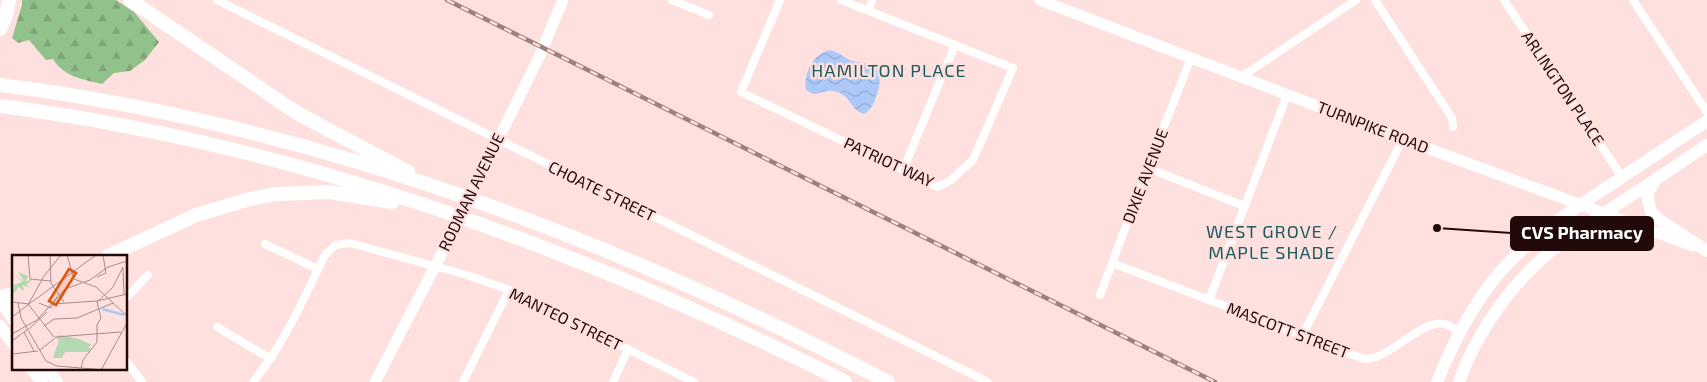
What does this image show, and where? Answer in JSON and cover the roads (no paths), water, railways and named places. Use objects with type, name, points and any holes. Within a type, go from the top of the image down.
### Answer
[{"type":"highway","points":[[0,29],[8,12],[10,0]]},
{"type":"highway","points":[[130,0],[297,113],[443,191]]},
{"type":"highway","points":[[0,85],[89,98],[219,124],[376,168],[491,207],[621,256],[800,336],[888,382]]},
{"type":"highway","points":[[0,106],[118,123],[246,152],[320,172],[435,209],[551,251],[654,292],[845,382]]},
{"type":"highway","points":[[110,255],[196,215],[250,198],[276,194],[328,192],[435,209]]},
{"type":"main road","name":"RODMAN AVENUE","points":[[375,382],[539,57],[563,0]]},
{"type":"main road","name":"TURNPIKE ROAD","points":[[1040,0],[1058,2],[1191,58],[1403,139],[1707,251]]},
{"type":"main road","points":[[1437,382],[1458,333],[1478,300],[1508,264],[1533,240],[1581,204],[1707,121]]},
{"type":"main road","points":[[1459,382],[1477,342],[1492,316],[1513,288],[1548,254],[1605,213],[1707,145]]},
{"type":"main road","points":[[1656,179],[1647,195],[1651,212],[1658,219],[1707,251]]},
{"type":"main road","points":[[0,298],[12,317]]},
{"type":"main road","points":[[0,326],[12,342]]},
{"type":"main road","points":[[33,370],[42,382]]},
{"type":"main road","points":[[48,370],[57,382]]},
{"type":"street","name":"CHOATE STREET","points":[[217,0],[988,382]]},
{"type":"street","points":[[672,0],[709,15]]},
{"type":"street","name":"PATRIOT WAY","points":[[780,0],[741,92],[938,187],[951,180],[973,160],[1013,68],[841,0]]},
{"type":"street","points":[[869,10],[872,0]]},
{"type":"street","points":[[1241,77],[1356,0]]},
{"type":"street","points":[[1375,0],[1452,118],[1453,127]]},
{"type":"street","name":"ARLINGTON PLACE","points":[[1504,0],[1622,177]]},
{"type":"street","points":[[1634,0],[1707,112]]},
{"type":"street","points":[[903,170],[955,45]]},
{"type":"street","name":"DIXIE AVENUE","points":[[1100,295],[1191,58]]},
{"type":"street","points":[[1209,300],[1287,94]]},
{"type":"street","points":[[1302,336],[1403,139]]},
{"type":"street","points":[[1148,168],[1244,206]]},
{"type":"street","name":"MANTEO STREET","points":[[254,382],[271,359],[330,249],[343,243],[350,243],[467,275],[509,290],[694,382]]},
{"type":"street","points":[[264,244],[318,269]]},
{"type":"street","name":"MASCOTT STREET","points":[[1112,263],[1364,359],[1371,359],[1384,354],[1432,323],[1446,324],[1458,333]]},
{"type":"street","points":[[128,296],[148,275]]},
{"type":"street","points":[[463,382],[509,290]]},
{"type":"street","points":[[217,327],[271,359]]},
{"type":"street","points":[[613,382],[628,349]]},
{"type":"street","points":[[128,364],[142,382]]},
{"type":"water","points":[[830,50],[852,61],[873,66],[878,72],[880,81],[874,103],[864,114],[855,109],[847,98],[839,92],[830,91],[813,94],[806,90],[806,77],[811,65],[819,55]]},
{"type":"railway","points":[[447,0],[1215,382]]},
{"type":"place","name":"CVS Pharmacy","points":[[1437,228]]},
{"type":"district","name":"HAMILTON PLACE","points":[[889,71]]},
{"type":"district","name":"WEST GROVE / MAPLE SHADE","points":[[1272,242]]}]
